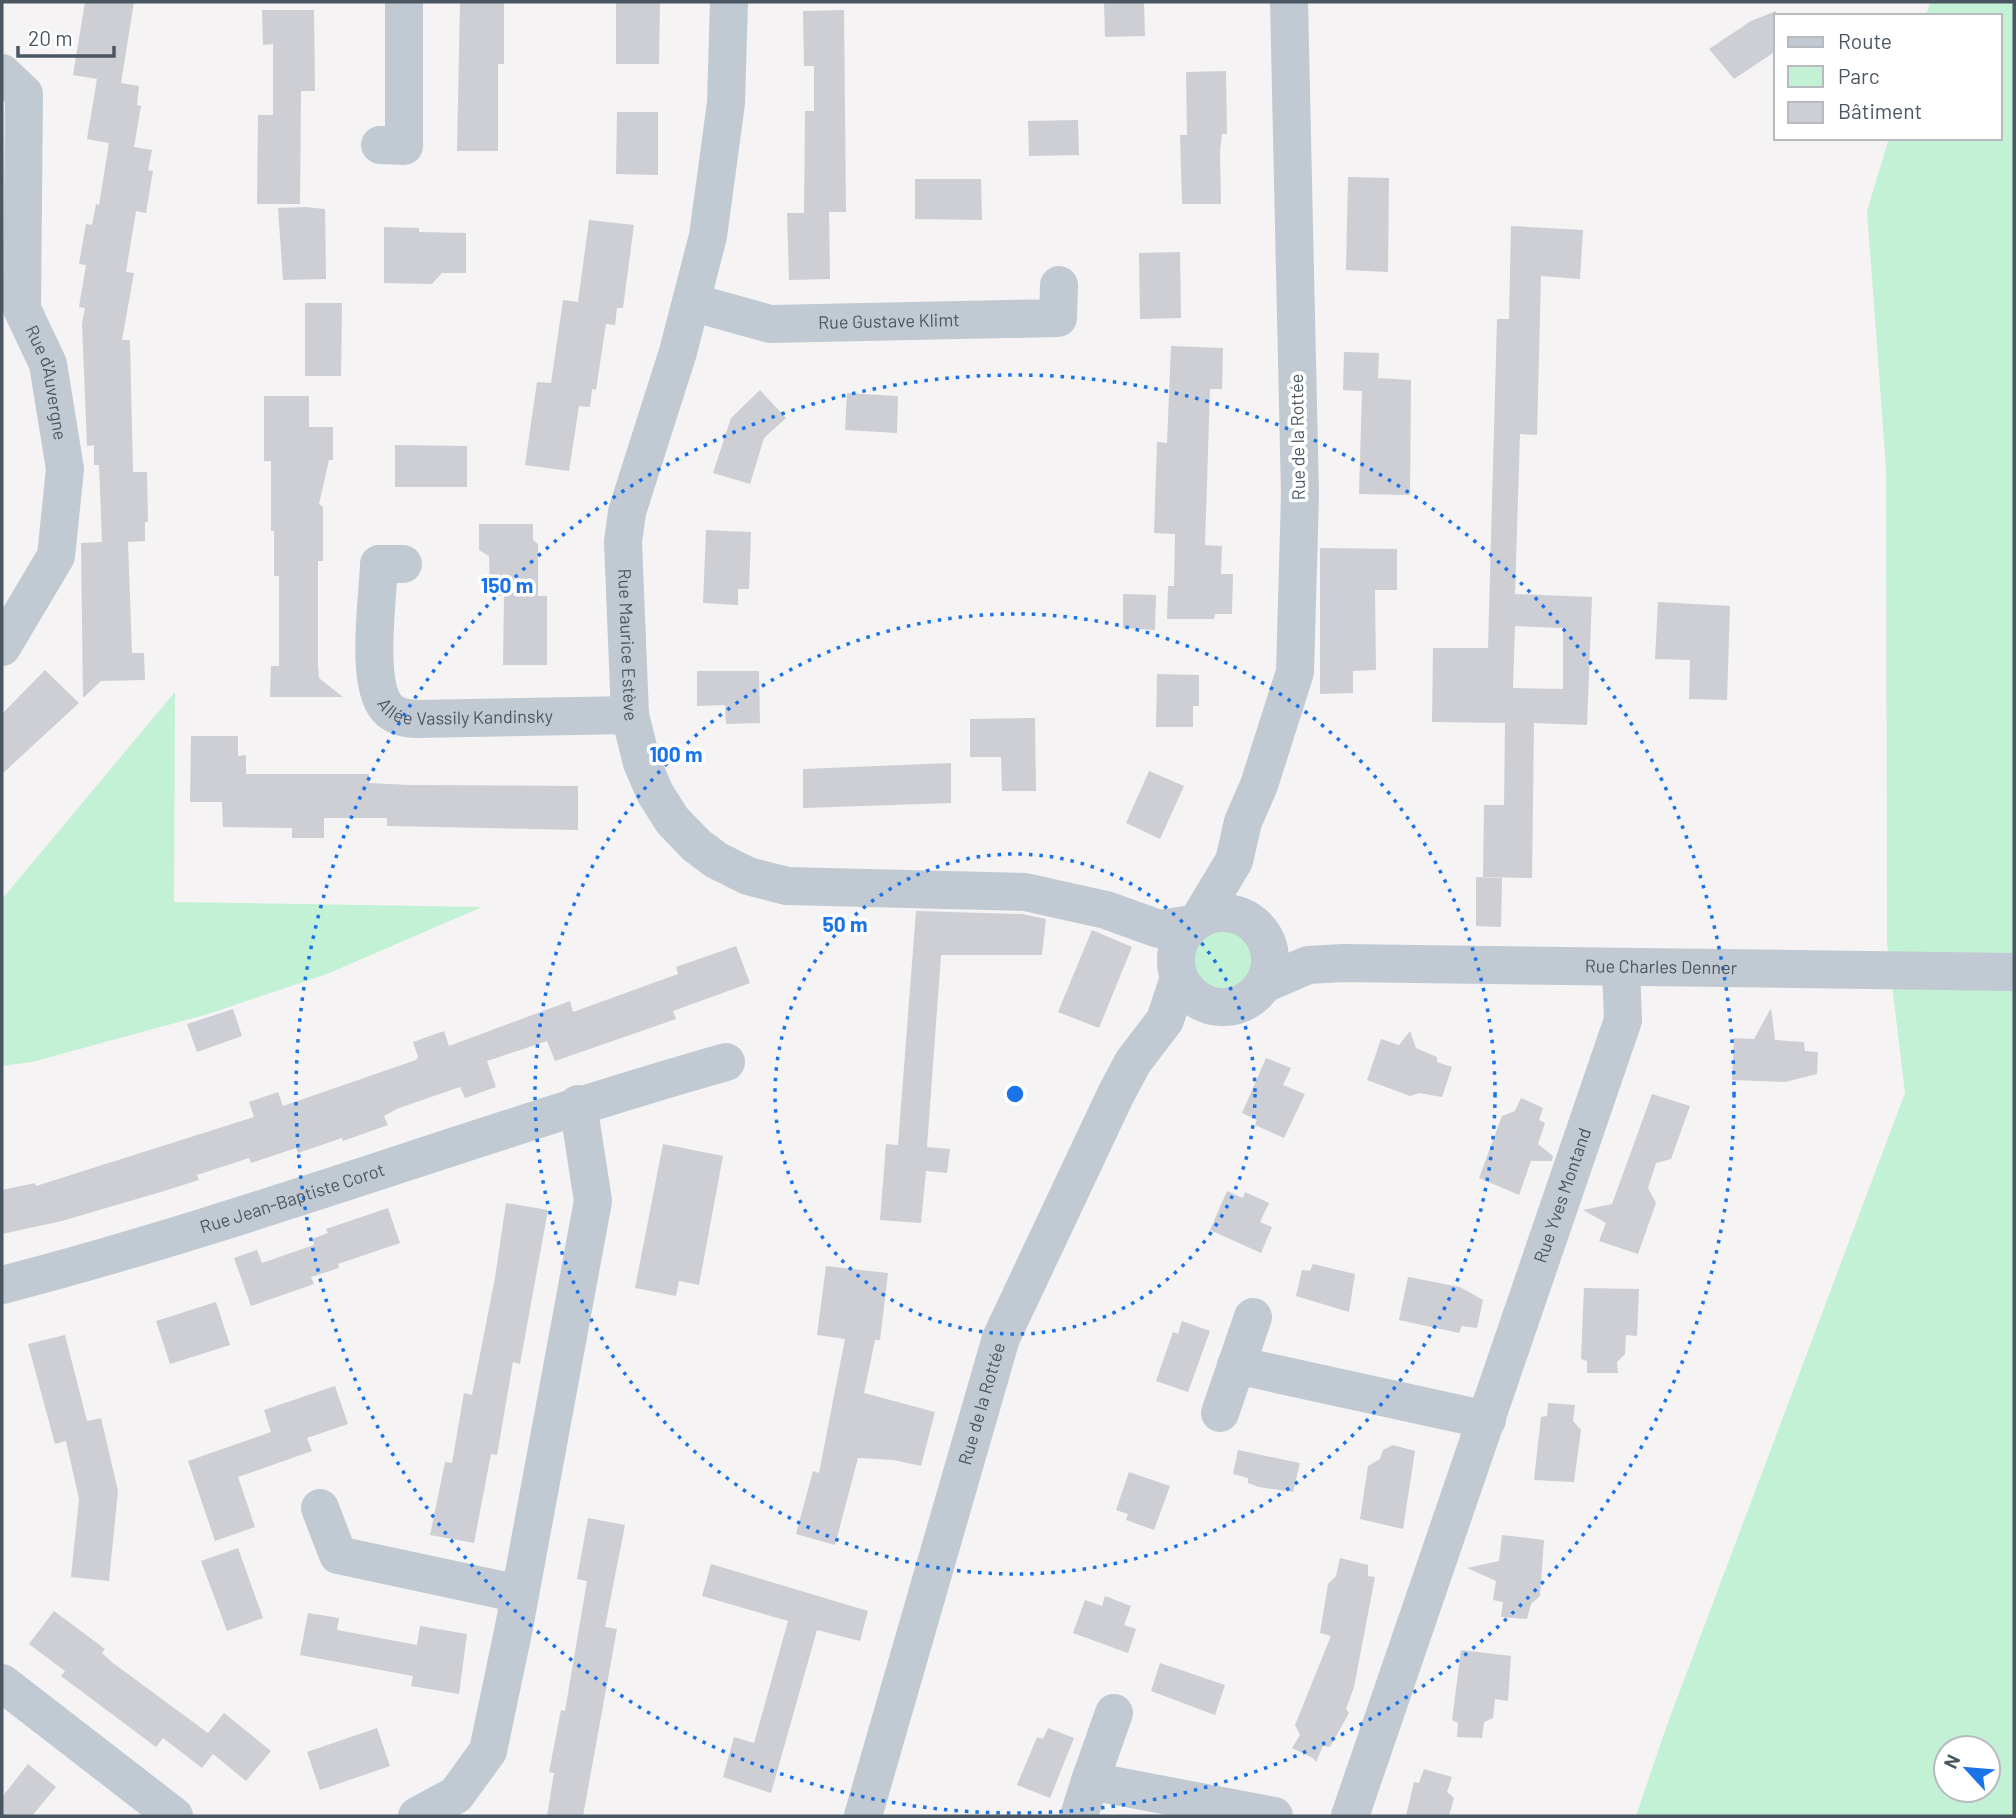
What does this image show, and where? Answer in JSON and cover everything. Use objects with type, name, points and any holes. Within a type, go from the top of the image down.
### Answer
[{"type":"street","points":[[380,145],[404,146],[404,2]]},
{"type":"street","name":"Rue Maurice Estève","points":[[729,2],[726,103],[708,236],[691,302],[627,512],[623,542],[630,715],[642,763],[672,820],[696,845],[716,860],[748,876],[787,886],[835,889],[1025,892],[1106,910],[1181,942]]},
{"type":"street","name":"Rue de la Rottée","points":[[863,1816],[1001,1338],[1116,1094],[1133,1062],[1165,1020],[1181,942],[1234,862],[1243,822],[1259,785],[1296,672],[1300,495],[1289,2]]},
{"type":"street","name":"Rue d'Auvergne","points":[[2,73],[24,94],[12,309],[48,364],[65,469],[56,556],[2,647]]},
{"type":"street","name":"Rue Gustave Klimt","points":[[691,302],[770,324],[1058,318],[1059,285]]},
{"type":"street","name":"Allée Vassily Kandinsky","points":[[403,564],[379,564],[375,678],[380,697],[388,709],[401,718],[630,715]]},
{"type":"street","name":"Rue de la Rottée","points":[[1234,862],[1259,931]]},
{"type":"street","points":[[1259,931],[1270,963],[1264,985],[1253,997],[1224,1008],[1208,1005],[1186,990],[1181,942],[1225,912],[1259,931],[1308,965]]},
{"type":"street","name":"Rue Charles Denner","points":[[1264,985],[1308,965],[1621,970],[1671,965],[2014,972]]},
{"type":"street","name":"Rue Yves Montand","points":[[1350,1816],[1623,1020],[1621,970]]},
{"type":"street","points":[[1165,1020],[1208,1005]]},
{"type":"street","name":"Rue Jean-Baptiste Corot","points":[[2,1285],[222,1221],[578,1104],[726,1062]]},
{"type":"street","points":[[417,1816],[466,1805],[488,1751],[593,1201],[578,1104]]},
{"type":"street","points":[[1220,1413],[1253,1317]]},
{"type":"street","points":[[1236,1365],[1487,1420]]},
{"type":"street","points":[[320,1508],[338,1555],[520,1594]]},
{"type":"street","points":[[2,1683],[174,1816]]},
{"type":"street","points":[[1114,1713],[1084,1799],[1274,1816]]},
{"type":"green space","points":[[1930,2],[2014,2],[2014,1816],[1636,1816],[1667,1725],[1905,1093],[1887,943],[1886,467],[1867,211],[1888,140],[2002,140],[2002,14],[1927,14]]},
{"type":"green space","points":[[175,692],[174,902],[482,907],[327,974],[208,1014],[32,1062],[2,1066],[2,899]]},
{"type":"green space","points":[[1217,931],[1229,931],[1244,939],[1252,954],[1252,966],[1244,981],[1229,989],[1217,989],[1202,981],[1194,966],[1194,954],[1202,939]]},
{"type":"building","points":[[85,2],[134,2],[121,83],[139,86],[137,105],[141,106],[134,147],[152,150],[148,170],[153,171],[146,213],[136,211],[126,272],[134,273],[122,340],[130,340],[133,472],[147,472],[148,522],[145,522],[145,541],[128,542],[132,653],[144,653],[145,680],[101,681],[83,698],[81,543],[102,542],[99,465],[94,465],[94,445],[87,446],[82,324],[85,308],[79,307],[86,265],[79,264],[86,224],[92,225],[96,204],[99,205],[109,143],[87,139],[97,79],[73,75]]},
{"type":"building","points":[[460,2],[504,2],[504,64],[498,64],[498,151],[457,151]]},
{"type":"building","points":[[616,2],[660,2],[659,64],[616,64]]},
{"type":"building","points":[[1104,2],[1144,2],[1145,36],[1105,37]]},
{"type":"building","points":[[262,10],[314,10],[315,91],[301,91],[300,204],[257,204],[258,115],[273,115],[273,44],[263,45]]},
{"type":"building","points":[[844,10],[846,212],[829,212],[830,279],[789,280],[787,213],[804,213],[805,111],[814,111],[814,66],[804,66],[803,11]]},
{"type":"building","points":[[1776,11],[1774,52],[1734,79],[1709,49],[1751,21]]},
{"type":"building","points":[[1226,71],[1227,134],[1222,134],[1220,151],[1221,204],[1182,204],[1180,135],[1187,135],[1186,72]]},
{"type":"building","points":[[617,112],[658,112],[658,175],[616,174]]},
{"type":"building","points":[[1078,120],[1079,155],[1029,156],[1028,121]]},
{"type":"building","points":[[1348,177],[1389,178],[1388,272],[1346,270]]},
{"type":"building","points":[[915,179],[981,179],[982,220],[915,219]]},
{"type":"building","points":[[278,208],[325,209],[326,279],[283,280]]},
{"type":"building","points":[[589,220],[634,225],[623,308],[617,308],[615,325],[606,324],[596,390],[592,389],[590,407],[579,406],[569,471],[525,465],[537,382],[551,383],[563,300],[578,302]]},
{"type":"building","points":[[1511,226],[1583,230],[1580,279],[1541,276],[1537,435],[1520,434],[1515,594],[1592,597],[1587,725],[1534,723],[1532,878],[1483,877],[1484,805],[1504,805],[1505,723],[1432,722],[1433,648],[1488,648],[1497,319],[1509,319]],"holes":[[[1515,626],[1563,628],[1563,689],[1513,688]]]},
{"type":"building","points":[[384,227],[419,228],[419,232],[466,233],[466,273],[442,273],[432,284],[384,283]]},
{"type":"building","points":[[1180,252],[1181,318],[1140,319],[1139,253]]},
{"type":"building","points":[[305,303],[342,303],[341,376],[305,376]]},
{"type":"building","points":[[1171,346],[1223,348],[1222,389],[1210,389],[1205,545],[1222,546],[1221,574],[1233,574],[1232,614],[1215,614],[1214,619],[1167,619],[1168,586],[1174,586],[1175,534],[1154,533],[1157,442],[1167,443]]},
{"type":"building","points":[[1344,352],[1379,353],[1378,378],[1411,380],[1410,495],[1359,494],[1362,391],[1343,390]]},
{"type":"building","points":[[760,390],[786,418],[764,438],[750,484],[713,473],[731,418]]},
{"type":"building","points":[[847,393],[898,396],[897,433],[845,430]]},
{"type":"building","points":[[264,396],[309,396],[309,427],[333,427],[333,460],[329,460],[319,504],[323,507],[323,561],[318,561],[318,666],[319,678],[343,697],[270,697],[271,666],[279,666],[279,576],[274,576],[271,461],[264,461]]},
{"type":"building","points":[[395,445],[467,446],[467,487],[395,487]]},
{"type":"building","points":[[479,524],[533,524],[533,540],[538,544],[538,596],[547,596],[547,665],[503,665],[504,596],[490,596],[489,556],[479,550]]},
{"type":"building","points":[[706,530],[751,532],[749,589],[738,589],[738,605],[703,603]]},
{"type":"building","points":[[1320,548],[1397,549],[1397,590],[1375,590],[1376,670],[1353,671],[1353,693],[1320,694]]},
{"type":"building","points":[[1123,594],[1156,595],[1155,630],[1123,628]]},
{"type":"building","points":[[1658,602],[1730,606],[1727,700],[1689,699],[1690,660],[1655,659]]},
{"type":"building","points":[[45,670],[79,703],[2,774],[2,714]]},
{"type":"building","points":[[697,671],[759,671],[760,723],[726,724],[725,705],[697,706]]},
{"type":"building","points":[[1157,674],[1199,675],[1199,706],[1193,706],[1193,727],[1156,727]]},
{"type":"building","points":[[1035,718],[1036,791],[1002,791],[1001,757],[970,757],[970,719]]},
{"type":"building","points":[[191,736],[238,736],[238,756],[246,755],[246,774],[369,774],[369,783],[409,785],[578,786],[578,830],[387,826],[387,818],[324,818],[324,838],[292,838],[292,828],[223,827],[222,802],[190,802]]},
{"type":"building","points":[[951,763],[951,803],[803,808],[803,769]]},
{"type":"building","points":[[1149,771],[1184,786],[1160,839],[1126,823]]},
{"type":"building","points":[[1476,877],[1502,878],[1501,927],[1476,926]]},
{"type":"building","points":[[916,911],[1022,914],[1046,919],[1042,955],[941,955],[927,1147],[950,1149],[947,1173],[926,1171],[921,1223],[880,1220],[886,1144],[898,1145]]},
{"type":"building","points":[[1092,930],[1132,947],[1099,1028],[1058,1012]]},
{"type":"building","points":[[736,946],[750,983],[673,1011],[676,1019],[555,1061],[547,1041],[487,1061],[496,1087],[465,1098],[460,1087],[399,1108],[384,1116],[388,1125],[343,1141],[342,1138],[298,1153],[296,1148],[251,1163],[249,1158],[197,1175],[199,1180],[164,1191],[62,1221],[2,1234],[2,1190],[35,1183],[36,1186],[254,1117],[249,1102],[278,1092],[283,1106],[416,1060],[418,1057],[413,1042],[444,1031],[449,1046],[570,1001],[573,1012],[678,974],[676,967]]},
{"type":"building","points":[[1771,1008],[1775,1040],[1804,1042],[1805,1051],[1818,1052],[1817,1074],[1785,1082],[1732,1080],[1734,1038],[1754,1039]]},
{"type":"building","points":[[233,1009],[242,1036],[197,1052],[187,1024]]},
{"type":"building","points":[[1410,1031],[1416,1048],[1437,1057],[1437,1062],[1452,1067],[1442,1097],[1419,1093],[1410,1096],[1367,1080],[1381,1039],[1399,1045]]},
{"type":"building","points":[[1266,1058],[1291,1068],[1283,1085],[1305,1094],[1284,1138],[1255,1125],[1257,1120],[1242,1113]]},
{"type":"building","points":[[1652,1094],[1690,1106],[1671,1159],[1656,1163],[1648,1188],[1656,1203],[1638,1254],[1599,1241],[1606,1223],[1583,1210],[1612,1204]]},
{"type":"building","points":[[1521,1098],[1543,1108],[1539,1120],[1545,1123],[1538,1144],[1553,1156],[1552,1161],[1531,1161],[1519,1195],[1479,1178],[1502,1116],[1515,1111]]},
{"type":"building","points":[[663,1144],[723,1156],[699,1285],[679,1281],[676,1296],[635,1288]]},
{"type":"building","points":[[1227,1191],[1243,1198],[1245,1192],[1269,1203],[1260,1222],[1272,1227],[1261,1253],[1210,1230]]},
{"type":"building","points":[[506,1203],[548,1210],[520,1364],[513,1362],[497,1455],[491,1454],[474,1543],[430,1535],[445,1462],[452,1463],[464,1393],[472,1395],[495,1278]]},
{"type":"building","points":[[388,1208],[400,1243],[338,1264],[339,1268],[311,1277],[314,1284],[251,1306],[234,1258],[257,1250],[262,1263],[314,1245],[312,1239],[328,1233],[326,1229]]},
{"type":"building","points":[[1313,1264],[1355,1274],[1349,1312],[1296,1296],[1302,1270],[1310,1271]]},
{"type":"building","points":[[826,1266],[888,1273],[880,1340],[875,1340],[864,1393],[935,1412],[921,1466],[894,1460],[858,1458],[835,1545],[796,1534],[813,1471],[819,1473],[845,1339],[817,1335]]},
{"type":"building","points":[[1408,1277],[1460,1287],[1483,1300],[1477,1328],[1462,1326],[1459,1333],[1399,1320]]},
{"type":"building","points":[[1584,1288],[1639,1289],[1637,1336],[1626,1335],[1625,1354],[1617,1362],[1618,1373],[1587,1373],[1587,1361],[1581,1359]]},
{"type":"building","points":[[216,1302],[230,1345],[170,1364],[156,1321]]},
{"type":"building","points":[[1182,1321],[1210,1331],[1188,1392],[1156,1381],[1173,1332],[1178,1334]]},
{"type":"building","points":[[65,1335],[87,1421],[101,1418],[118,1491],[109,1581],[71,1577],[79,1499],[66,1441],[55,1444],[28,1344]]},
{"type":"building","points":[[335,1386],[348,1424],[307,1438],[312,1451],[238,1477],[255,1527],[215,1541],[188,1461],[271,1432],[264,1410]]},
{"type":"building","points":[[1548,1403],[1575,1405],[1573,1421],[1581,1430],[1574,1482],[1534,1480],[1541,1417],[1547,1416]]},
{"type":"building","points":[[1393,1445],[1415,1451],[1403,1529],[1360,1519],[1368,1466],[1380,1459],[1383,1450]]},
{"type":"building","points":[[1238,1450],[1300,1463],[1293,1492],[1259,1487],[1248,1483],[1248,1478],[1233,1474]]},
{"type":"building","points":[[1129,1472],[1170,1486],[1154,1530],[1126,1520],[1128,1514],[1116,1510]]},
{"type":"building","points":[[588,1518],[625,1525],[605,1627],[617,1629],[583,1816],[547,1816],[554,1773],[549,1772],[561,1710],[565,1711],[587,1581],[577,1579]]},
{"type":"building","points":[[1502,1535],[1544,1540],[1540,1596],[1531,1604],[1527,1619],[1501,1617],[1503,1602],[1493,1600],[1496,1581],[1467,1568],[1499,1561]]},
{"type":"building","points":[[238,1548],[263,1618],[227,1631],[201,1561]]},
{"type":"building","points":[[1340,1558],[1368,1565],[1368,1576],[1375,1577],[1354,1687],[1346,1709],[1349,1713],[1330,1747],[1323,1746],[1316,1762],[1292,1748],[1300,1735],[1295,1725],[1331,1636],[1320,1633],[1328,1584],[1336,1576]]},
{"type":"building","points":[[711,1564],[868,1611],[860,1641],[817,1630],[771,1793],[723,1777],[734,1737],[754,1743],[788,1621],[702,1596]]},
{"type":"building","points":[[1105,1596],[1131,1606],[1124,1625],[1136,1629],[1128,1653],[1073,1633],[1085,1600],[1102,1606]]},
{"type":"building","points":[[54,1611],[105,1649],[102,1653],[113,1663],[208,1733],[224,1713],[271,1751],[246,1781],[213,1754],[202,1768],[163,1738],[156,1747],[61,1676],[65,1671],[29,1644]]},
{"type":"building","points":[[308,1613],[339,1618],[337,1630],[417,1645],[420,1626],[467,1634],[459,1694],[411,1686],[413,1676],[300,1655]]},
{"type":"building","points":[[1461,1650],[1511,1656],[1508,1701],[1495,1699],[1493,1718],[1484,1722],[1482,1738],[1457,1737],[1458,1723],[1452,1720]]},
{"type":"building","points":[[1160,1663],[1225,1685],[1215,1715],[1151,1691]]},
{"type":"building","points":[[377,1728],[390,1766],[320,1790],[307,1752]]},
{"type":"building","points":[[1048,1728],[1074,1738],[1050,1798],[1017,1785],[1037,1737],[1043,1739]]},
{"type":"building","points":[[28,1764],[56,1787],[32,1816],[2,1816],[2,1797]]},
{"type":"building","points":[[1424,1769],[1452,1777],[1447,1792],[1454,1798],[1449,1816],[1406,1816],[1414,1782],[1419,1783]]}]
